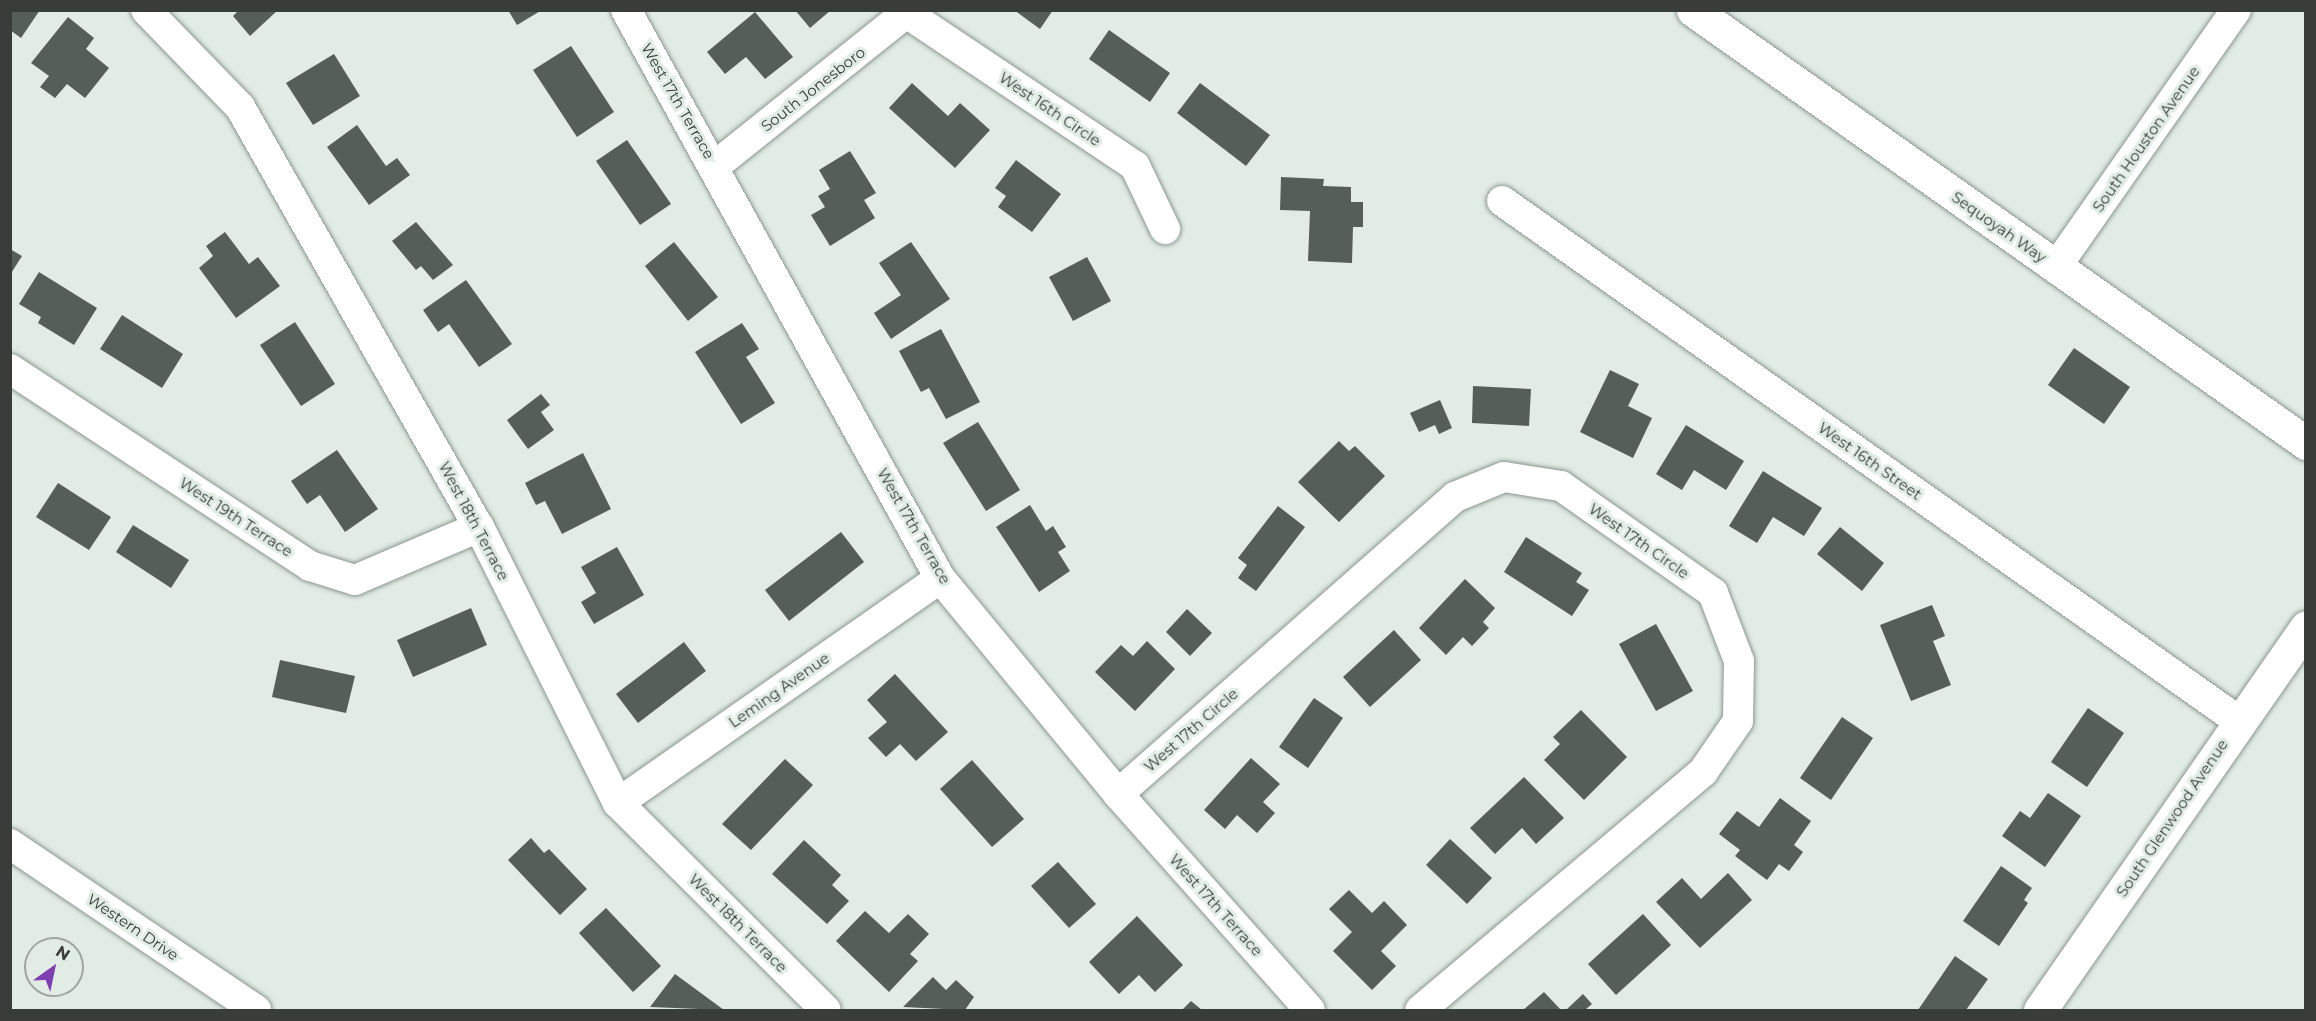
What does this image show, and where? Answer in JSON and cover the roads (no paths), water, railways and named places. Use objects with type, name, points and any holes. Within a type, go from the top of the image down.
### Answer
[{"type":"street","name":"West 18th Terrace","points":[[146,10],[240,107],[479,527],[618,803],[826,1011]]},
{"type":"street","name":"West 17th Terrace","points":[[626,10],[715,166],[940,578],[1118,794],[1310,1011]]},
{"type":"street","name":"Sequoyah Way","points":[[1693,10],[2306,443]]},
{"type":"street","name":"South Houston Avenue","points":[[2056,267],[2236,10]]},
{"type":"street","name":"South Jonesboro","points":[[715,166],[909,12]]},
{"type":"street","name":"West 16th Circle","points":[[909,12],[1135,166],[1165,229]]},
{"type":"street","name":"West 16th Street","points":[[1502,201],[2239,721]]},
{"type":"street","name":"West 19th Terrace","points":[[10,369],[310,566],[356,580],[479,527]]},
{"type":"street","name":"West 17th Circle","points":[[1118,794],[1455,497],[1504,477],[1561,486],[1713,593],[1739,661],[1738,721],[1703,772],[1420,1011]]},
{"type":"street","name":"Leming Avenue","points":[[618,803],[940,578]]},
{"type":"street","name":"South Glenwood Avenue","points":[[2040,1011],[2306,627]]},
{"type":"street","name":"Western Drive","points":[[10,844],[256,1011]]}]
